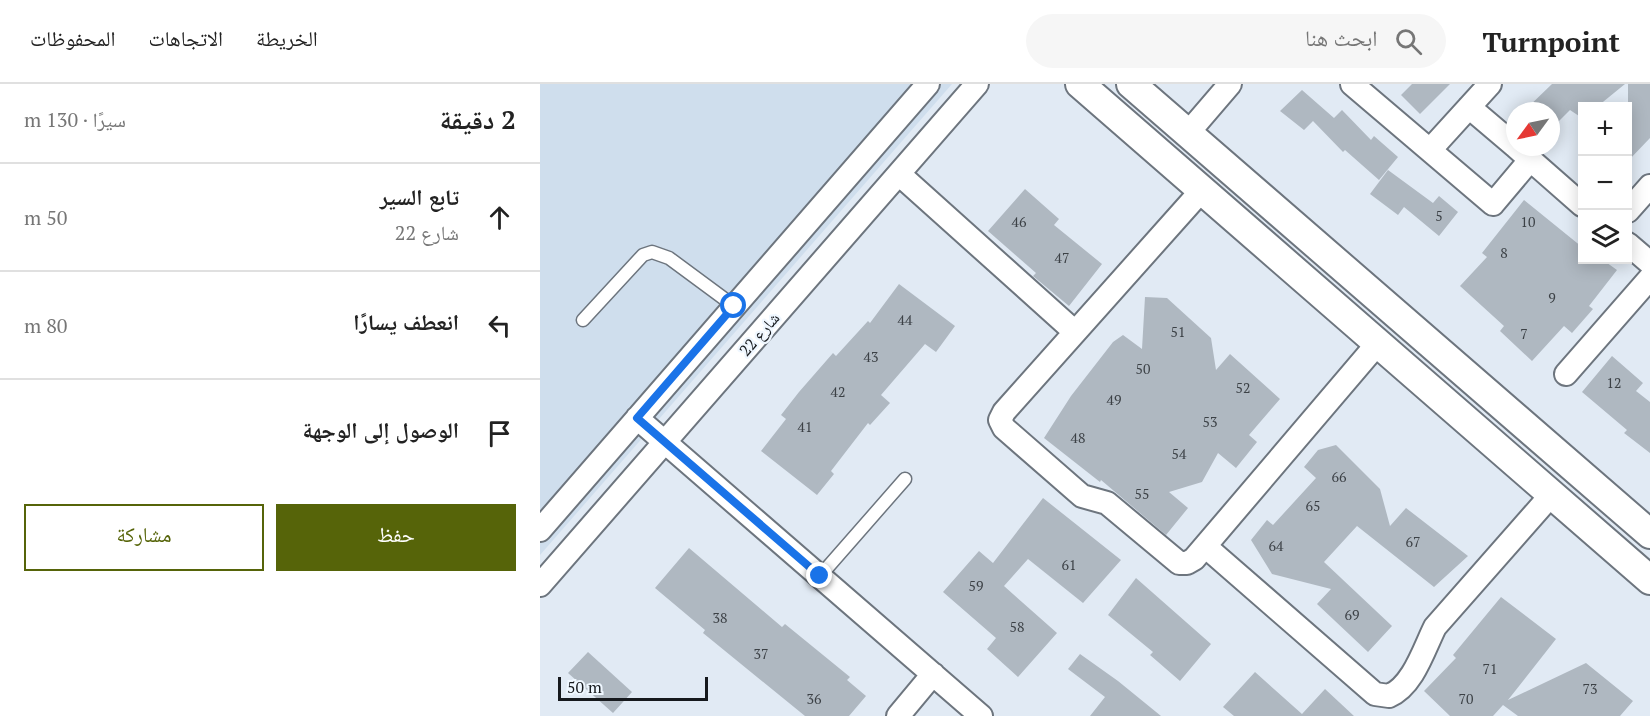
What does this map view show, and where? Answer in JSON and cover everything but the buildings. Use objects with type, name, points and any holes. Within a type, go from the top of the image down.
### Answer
[{"type":"street","points":[[540,530],[928,84]]},
{"type":"street","name":"شارع 22","points":[[540,585],[977,84]]},
{"type":"street","points":[[1080,84],[1650,580]]},
{"type":"street","points":[[1131,84],[1650,534]]},
{"type":"street","points":[[1188,133],[1230,84]]},
{"type":"street","points":[[1352,84],[1493,204],[1517,156]]},
{"type":"street","points":[[1430,150],[1490,84]]},
{"type":"street","points":[[1469,107],[1506,139]]},
{"type":"street","points":[[1526,156],[1578,202]]},
{"type":"street","points":[[899,174],[1075,332]]},
{"type":"street","points":[[1629,210],[1650,186]]},
{"type":"street","points":[[1202,190],[1004,412],[1001,424],[1083,496],[1107,503],[1179,563],[1191,561],[1378,343]]},
{"type":"street","points":[[1632,247],[1650,263]]},
{"type":"street","points":[[1566,374],[1650,278]]},
{"type":"street","points":[[637,418],[981,716]]},
{"type":"street","points":[[1205,546],[1375,694],[1389,696],[1401,688],[1429,644],[1435,627],[1552,494]]},
{"type":"street","points":[[898,716],[933,674]]},
{"type":"lane","points":[[583,320],[644,255],[652,252],[669,258],[734,306]]},
{"type":"lane","points":[[820,576],[905,479]]},
{"type":"shaded area","points":[[540,84],[952,84],[540,555]]},
{"type":"route","points":[[734,306],[637,418],[820,576]]}]
